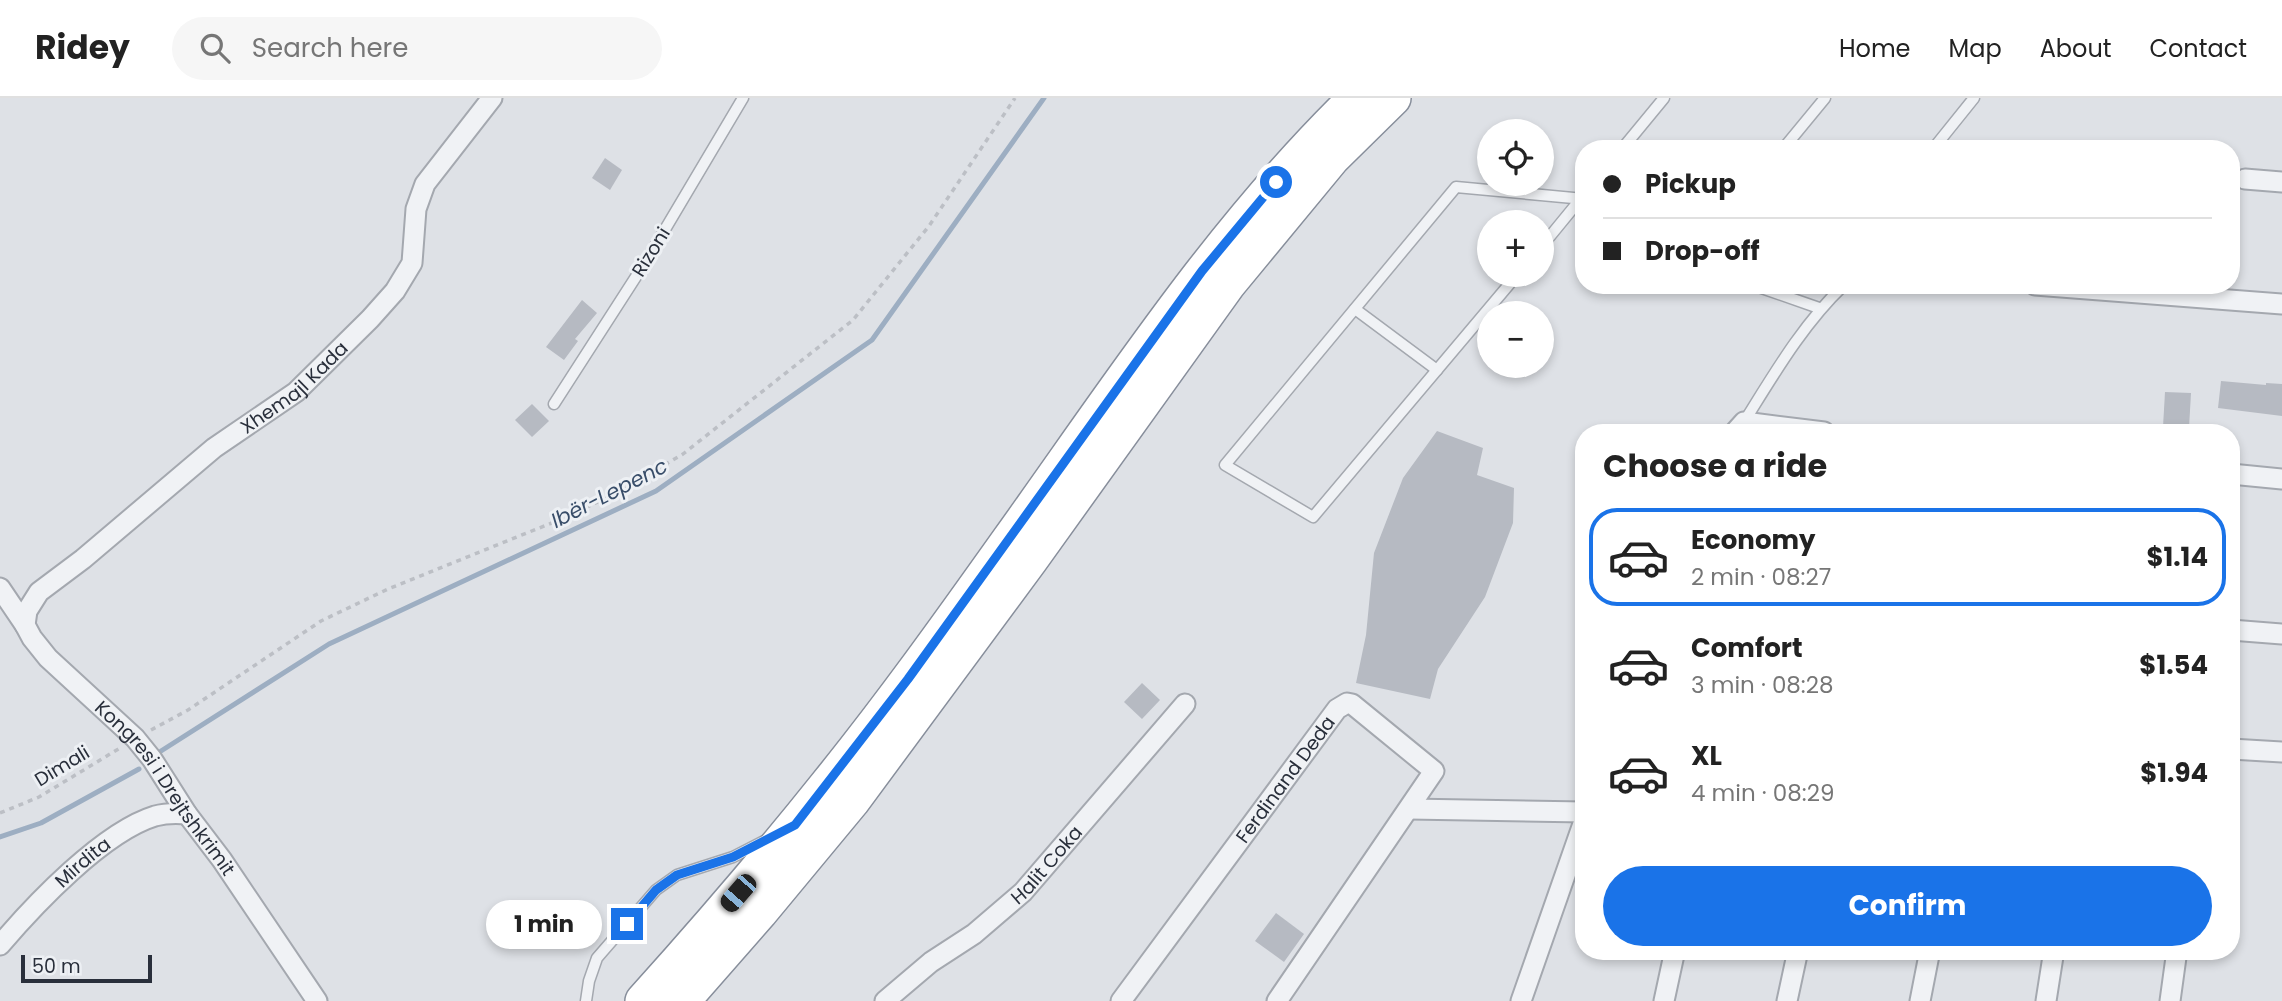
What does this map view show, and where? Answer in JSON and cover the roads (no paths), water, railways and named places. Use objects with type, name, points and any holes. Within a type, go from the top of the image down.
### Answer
[{"type":"highway","points":[[643,1001],[795,825],[908,679],[1217,253],[1299,156],[1356,98]]},
{"type":"highway","points":[[682,1001],[760,912],[867,780],[1014,582],[1228,284],[1332,158],[1393,98]]},
{"type":"street","name":"Xhemajl Kada","points":[[25,625],[27,611],[39,592],[83,559],[214,448],[296,392],[395,292],[412,263],[416,209],[425,184],[492,98]]},
{"type":"street","points":[[2245,179],[2282,182]]},
{"type":"street","points":[[2152,294],[2282,304]]},
{"type":"street","points":[[2240,475],[2282,479]]},
{"type":"street","name":"Kongresi i Drejtshkrimit","points":[[0,588],[48,658],[135,738],[152,759],[317,1001]]},
{"type":"street","points":[[2240,630],[2282,634]]},
{"type":"street","name":"Ferdinand Deda","points":[[1121,1001],[1342,705],[1347,703],[1356,707],[1434,771],[1277,1001]]},
{"type":"street","name":"Halit Coka","points":[[885,1001],[931,962],[982,928],[1023,892],[1185,704]]},
{"type":"street","points":[[2240,750],[2282,752]]},
{"type":"street","points":[[1409,808],[1575,812]]},
{"type":"street","name":"Mirdita","points":[[0,945],[64,878],[104,846],[153,817],[170,813],[187,814]]},
{"type":"street","points":[[1521,1001],[1575,847]]},
{"type":"street","points":[[1664,1001],[1673,960]]},
{"type":"street","points":[[1787,1001],[1796,960]]},
{"type":"street","points":[[1920,1001],[1928,960]]},
{"type":"street","points":[[2046,1001],[2052,960]]},
{"type":"street","points":[[2170,1001],[2176,960]]},
{"type":"lane","name":"Rizoni","points":[[554,404],[648,258],[743,98]]},
{"type":"lane","points":[[1629,140],[1664,98]]},
{"type":"lane","points":[[1790,140],[1825,98]]},
{"type":"lane","points":[[1940,140],[1974,98]]},
{"type":"lane","points":[[1507,287],[1313,517],[1225,465],[1456,187],[1575,196]]},
{"type":"lane","points":[[1554,232],[1575,207]]},
{"type":"lane","points":[[1778,294],[1819,309]]},
{"type":"lane","points":[[1742,424],[1779,365],[1819,309],[1835,294]]},
{"type":"lane","points":[[1355,309],[1437,370]]},
{"type":"lane","points":[[586,1001],[597,958],[656,890],[677,875],[733,857],[795,825]]},
{"type":"waterway","name":"Ibër-Lepenc","points":[[161,751],[329,644],[656,491],[872,340],[1044,98]]},
{"type":"waterway","name":"Ibër-Lepenc","points":[[0,837],[41,823],[139,769]]}]
